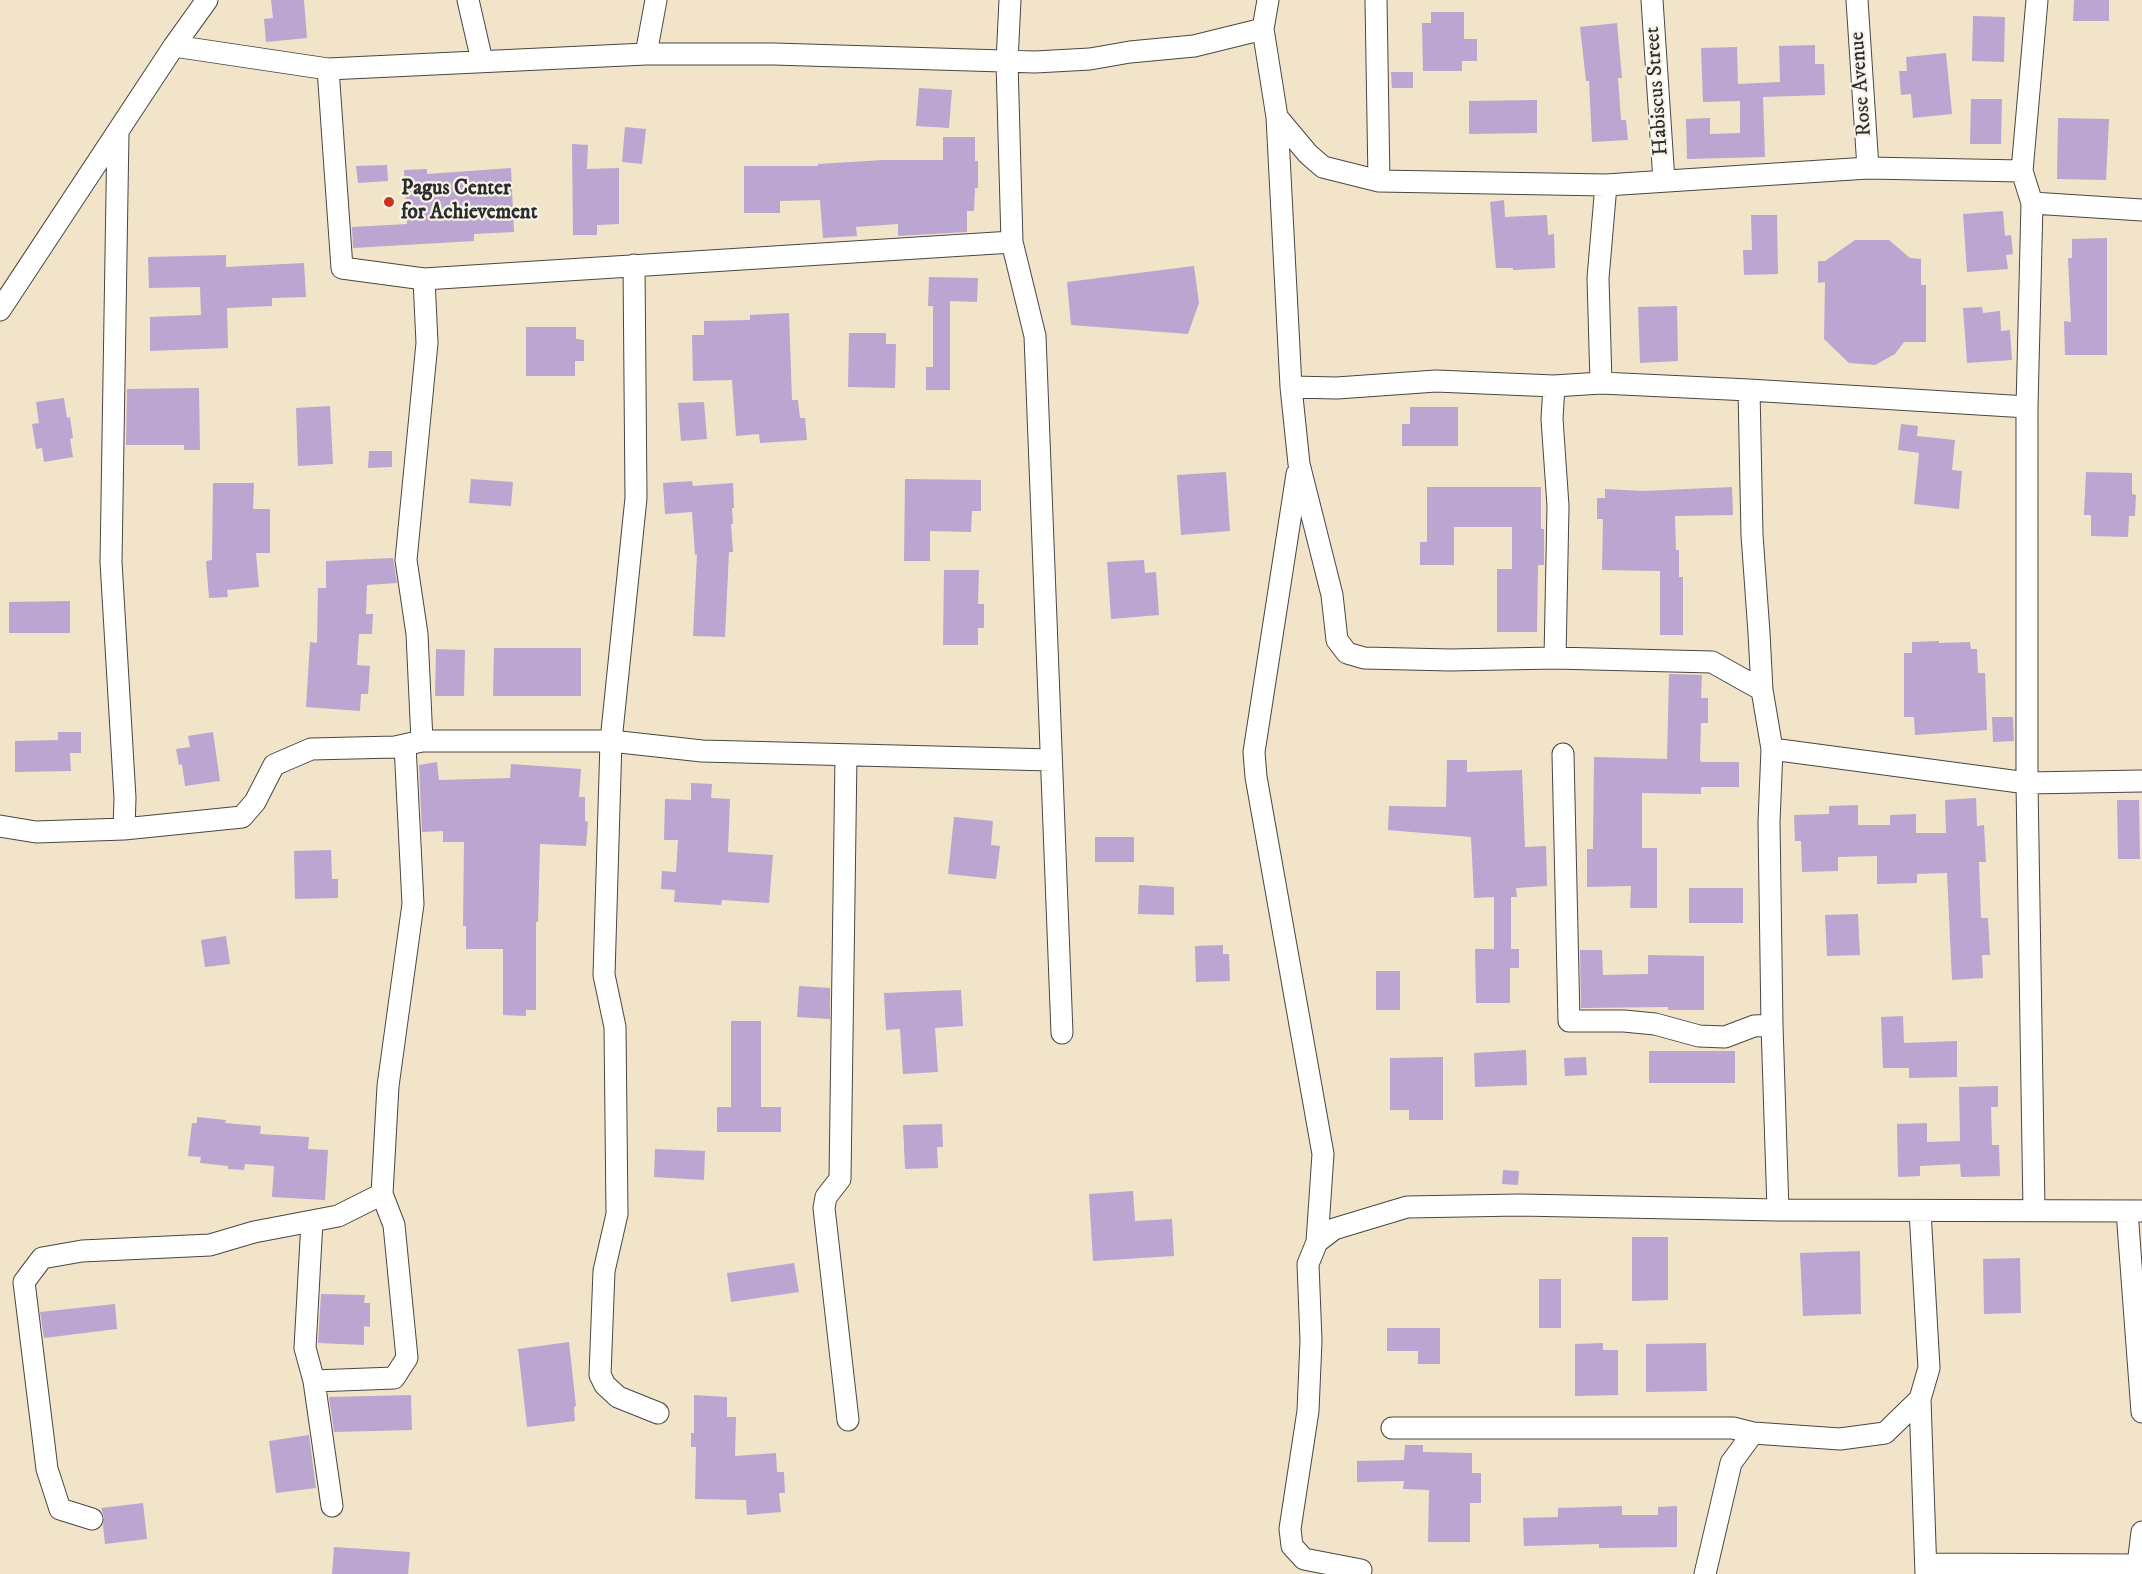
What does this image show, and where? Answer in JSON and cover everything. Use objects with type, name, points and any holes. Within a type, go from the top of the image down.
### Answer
[{"type":"street","points":[[0,310],[174,46],[207,0]]},
{"type":"street","points":[[468,0],[482,61]]},
{"type":"street","points":[[646,54],[656,0]]},
{"type":"street","points":[[1010,0],[1007,62],[1012,242],[1035,336],[1062,1033]]},
{"type":"street","points":[[1268,0],[1263,29],[1276,117],[1291,387],[1299,464],[1332,595],[1337,639],[1347,652],[1375,659],[1555,658],[1712,662],[1762,690]]},
{"type":"street","points":[[1376,0],[1379,181]]},
{"type":"street","name":"Habiscus Street","points":[[1652,0],[1664,181]]},
{"type":"street","name":"Rose Avenue","points":[[1857,0],[1868,168]]},
{"type":"street","points":[[2034,1210],[2028,783],[2027,407],[2032,203],[2022,171],[2037,0]]},
{"type":"street","points":[[174,46],[328,69],[646,54],[774,54],[1007,62],[1090,59],[1130,52],[1194,46],[1263,29]]},
{"type":"street","points":[[328,69],[342,268],[424,279],[1012,242]]},
{"type":"street","points":[[1276,117],[1308,154],[1323,167],[1379,181],[1606,185],[1868,168],[2022,171]]},
{"type":"street","points":[[118,132],[111,562],[125,798],[124,829]]},
{"type":"street","points":[[1601,383],[1598,278],[1606,185]]},
{"type":"street","points":[[2032,203],[2142,210]]},
{"type":"street","points":[[634,265],[636,498],[611,741],[604,975],[615,1027],[616,1214],[604,1271],[600,1375],[605,1385],[618,1397],[658,1413]]},
{"type":"street","points":[[314,1382],[394,1378],[407,1358],[394,1226],[382,1194],[387,1086],[414,904],[413,743],[417,634],[406,560],[428,343],[424,279]]},
{"type":"street","points":[[1291,387],[1337,388],[1436,381],[1554,386],[1601,383],[2027,407]]},
{"type":"street","points":[[1554,386],[1552,419],[1558,506],[1555,658]]},
{"type":"street","points":[[1749,390],[1752,535],[1762,690],[1773,749],[1768,822],[1778,1210]]},
{"type":"street","points":[[1299,464],[1254,752],[1256,777],[1323,1154],[1317,1242],[1308,1264],[1311,1341],[1308,1411],[1290,1529],[1292,1546],[1304,1559],[1361,1570]]},
{"type":"street","points":[[0,826],[36,832],[124,829],[242,817],[255,802],[274,765],[311,749],[395,747],[413,743],[611,741],[702,751],[1051,760]]},
{"type":"street","points":[[1773,749],[2028,783],[2142,781]]},
{"type":"street","points":[[1563,754],[1569,1021],[1624,1021],[1655,1024],[1700,1036],[1725,1037],[1754,1026],[1772,1025]]},
{"type":"street","points":[[846,755],[840,1179],[826,1197],[824,1208],[848,1420]]},
{"type":"street","points":[[92,1519],[60,1509],[47,1470],[24,1282],[42,1258],[82,1251],[210,1245],[254,1232],[338,1216],[382,1194]]},
{"type":"street","points":[[1317,1242],[1334,1229],[1407,1207],[1519,1205],[1778,1210],[2135,1211],[2142,1412]]},
{"type":"street","points":[[1920,1211],[1929,1368],[1920,1399],[1927,1569],[2138,1565],[2142,1532]]},
{"type":"street","points":[[312,1221],[305,1348],[314,1382],[332,1506]]},
{"type":"street","points":[[1392,1428],[1733,1428],[1753,1433],[1840,1439],[1885,1433],[1920,1399]]},
{"type":"street","points":[[1705,1574],[1731,1463],[1753,1433]]},
{"type":"building","points":[[271,0],[304,0],[307,38],[266,42],[264,19],[273,18]]},
{"type":"building","points":[[2074,0],[2109,0],[2109,21],[2073,21]]},
{"type":"building","points":[[1431,12],[1464,12],[1464,39],[1477,39],[1477,61],[1462,61],[1462,71],[1423,71],[1422,23],[1431,23]]},
{"type":"building","points":[[1973,16],[2005,17],[2004,62],[1972,61]]},
{"type":"building","points":[[1617,23],[1622,78],[1618,78],[1621,120],[1626,120],[1628,140],[1592,142],[1589,81],[1586,81],[1580,27]]},
{"type":"building","points":[[1815,45],[1815,64],[1824,64],[1825,95],[1763,97],[1765,157],[1687,159],[1686,119],[1710,118],[1710,134],[1740,133],[1740,101],[1703,102],[1701,48],[1737,47],[1738,84],[1780,82],[1779,46]]},
{"type":"building","points":[[1946,53],[1952,114],[1913,118],[1911,94],[1901,95],[1899,71],[1907,71],[1906,57]]},
{"type":"building","points":[[1391,72],[1413,72],[1413,88],[1392,88]]},
{"type":"building","points":[[919,88],[952,90],[949,128],[916,126]]},
{"type":"building","points":[[1971,99],[2002,99],[2001,144],[1970,144]]},
{"type":"building","points":[[1537,100],[1537,133],[1469,134],[1469,101]]},
{"type":"building","points":[[2058,118],[2109,119],[2106,180],[2057,179]]},
{"type":"building","points":[[625,127],[646,129],[642,164],[622,162]]},
{"type":"building","points":[[943,137],[975,137],[978,188],[975,188],[974,211],[967,211],[967,232],[898,236],[898,224],[856,227],[857,236],[823,238],[820,200],[780,201],[780,213],[744,213],[744,166],[818,166],[818,164],[884,160],[943,160]]},
{"type":"building","points":[[572,144],[588,145],[587,169],[619,168],[619,224],[597,225],[597,235],[573,235]]},
{"type":"building","points":[[387,165],[388,181],[358,183],[356,166]]},
{"type":"building","points":[[511,168],[514,232],[474,234],[474,241],[353,248],[352,227],[407,224],[404,170],[427,169],[427,174]]},
{"type":"building","points":[[1504,200],[1505,217],[1547,215],[1548,235],[1554,234],[1555,268],[1513,270],[1513,268],[1496,268],[1490,202]]},
{"type":"building","points":[[2003,211],[2005,236],[2011,235],[2013,254],[2006,255],[2008,269],[1967,272],[1963,214]]},
{"type":"building","points":[[1751,215],[1777,215],[1778,274],[1744,275],[1743,250],[1752,250]]},
{"type":"building","points":[[2107,238],[2107,355],[2065,355],[2064,321],[2071,322],[2068,258],[2072,258],[2072,239]]},
{"type":"building","points":[[1855,240],[1889,240],[1910,258],[1921,259],[1921,285],[1926,285],[1926,342],[1904,342],[1895,354],[1875,365],[1849,363],[1824,339],[1825,282],[1818,283],[1818,261],[1825,261]]},
{"type":"building","points":[[226,255],[226,267],[304,263],[306,297],[272,298],[272,306],[227,308],[228,348],[150,351],[150,317],[201,315],[200,287],[149,288],[148,257]]},
{"type":"building","points":[[1194,266],[1199,303],[1188,334],[1071,325],[1067,282]]},
{"type":"building","points":[[929,277],[978,278],[977,302],[950,301],[950,390],[926,390],[926,367],[933,367],[933,306],[928,306]]},
{"type":"building","points":[[1677,306],[1678,361],[1640,363],[1638,307]]},
{"type":"building","points":[[1982,307],[1983,313],[2000,311],[2001,331],[2010,330],[2012,360],[1967,363],[1963,308]]},
{"type":"building","points":[[789,313],[792,400],[798,400],[800,418],[805,418],[807,440],[760,443],[759,434],[736,436],[732,380],[693,381],[692,335],[704,335],[704,321],[750,320],[750,315]]},
{"type":"building","points":[[526,327],[576,327],[576,339],[584,340],[584,361],[575,361],[575,376],[526,376]]},
{"type":"building","points":[[849,333],[886,333],[886,344],[896,344],[895,388],[848,387]]},
{"type":"building","points":[[199,388],[200,450],[184,450],[184,445],[126,445],[127,389]]},
{"type":"building","points":[[64,398],[67,418],[70,417],[73,457],[44,462],[42,448],[36,449],[32,424],[39,423],[36,402]]},
{"type":"building","points":[[704,402],[707,439],[681,441],[678,403]]},
{"type":"building","points":[[330,406],[333,464],[298,466],[296,408]]},
{"type":"building","points":[[1410,407],[1458,407],[1458,446],[1402,446],[1402,424],[1410,424]]},
{"type":"building","points":[[1901,424],[1918,426],[1917,436],[1955,440],[1952,470],[1962,471],[1959,509],[1914,504],[1919,453],[1898,450]]},
{"type":"building","points":[[369,451],[392,451],[392,467],[368,468]]},
{"type":"building","points":[[1226,472],[1230,531],[1181,535],[1177,475]]},
{"type":"building","points":[[2086,472],[2132,473],[2132,494],[2136,495],[2135,516],[2129,516],[2128,537],[2091,536],[2091,515],[2084,515]]},
{"type":"building","points":[[471,479],[513,482],[511,506],[469,503]]},
{"type":"building","points":[[905,479],[981,480],[981,511],[972,511],[971,532],[930,531],[930,561],[904,561]]},
{"type":"building","points":[[692,481],[693,486],[733,483],[734,508],[732,508],[733,524],[731,524],[733,552],[729,552],[725,637],[693,636],[697,554],[695,555],[692,512],[665,514],[663,483]]},
{"type":"building","points":[[213,483],[254,483],[253,509],[270,509],[270,553],[256,553],[259,587],[227,590],[228,597],[209,598],[206,561],[212,560]]},
{"type":"building","points":[[1427,487],[1541,487],[1544,565],[1538,565],[1537,632],[1497,632],[1497,569],[1512,569],[1512,527],[1454,527],[1454,565],[1420,565],[1420,542],[1427,542]]},
{"type":"building","points":[[1732,487],[1733,515],[1675,516],[1679,577],[1683,577],[1683,635],[1660,635],[1660,571],[1602,570],[1603,519],[1597,519],[1597,498],[1605,498],[1605,489],[1643,491]]},
{"type":"building","points":[[393,558],[397,583],[367,585],[366,614],[373,614],[372,634],[359,634],[357,665],[370,666],[368,694],[361,694],[360,711],[306,707],[310,642],[317,643],[318,588],[326,588],[326,561]]},
{"type":"building","points":[[1144,560],[1145,573],[1156,572],[1159,615],[1111,619],[1107,562]]},
{"type":"building","points":[[944,570],[979,570],[978,604],[984,604],[984,628],[978,628],[978,645],[943,645]]},
{"type":"building","points":[[70,601],[70,633],[9,633],[9,602]]},
{"type":"building","points":[[1939,641],[1939,643],[1970,642],[1971,649],[1977,649],[1978,673],[1985,673],[1987,730],[1915,735],[1914,717],[1904,717],[1904,653],[1912,653],[1912,642]]},
{"type":"building","points":[[494,648],[581,648],[581,696],[493,696]]},
{"type":"building","points":[[436,649],[465,650],[464,696],[435,696]]},
{"type":"building","points":[[1669,674],[1702,675],[1701,698],[1708,698],[1708,723],[1701,723],[1700,759],[1701,762],[1739,762],[1739,787],[1701,787],[1701,794],[1642,793],[1642,848],[1657,848],[1657,908],[1630,908],[1631,886],[1587,887],[1587,849],[1593,849],[1594,757],[1667,759]]},
{"type":"building","points":[[1992,717],[2013,717],[2014,741],[1993,742]]},
{"type":"building","points":[[58,732],[81,732],[81,753],[70,753],[71,771],[15,772],[15,741],[58,740]]},
{"type":"building","points":[[213,732],[220,781],[185,786],[182,764],[179,765],[176,749],[190,747],[188,736]]},
{"type":"building","points":[[1447,760],[1467,760],[1467,772],[1522,770],[1525,847],[1546,846],[1547,886],[1516,888],[1517,897],[1511,897],[1511,949],[1519,949],[1519,968],[1510,968],[1510,1003],[1476,1003],[1475,949],[1494,949],[1494,897],[1474,898],[1471,837],[1388,830],[1389,806],[1446,807]]},
{"type":"building","points":[[437,762],[439,780],[510,778],[511,764],[581,769],[579,797],[585,797],[585,821],[588,822],[586,846],[540,844],[538,922],[536,922],[536,1010],[526,1010],[526,1016],[503,1015],[503,949],[466,949],[466,926],[463,926],[464,842],[443,842],[443,831],[422,832],[419,765]]},
{"type":"building","points":[[691,783],[712,784],[711,798],[730,799],[728,852],[773,855],[769,903],[722,900],[721,905],[674,902],[675,890],[661,889],[662,871],[676,872],[678,840],[664,840],[665,799],[691,800]]},
{"type":"building","points":[[1976,798],[1977,826],[1984,825],[1986,862],[1979,862],[1981,918],[1988,918],[1990,955],[1982,955],[1983,978],[1952,980],[1947,873],[1917,874],[1917,883],[1877,884],[1877,856],[1838,857],[1838,871],[1802,872],[1801,841],[1795,841],[1794,815],[1829,814],[1829,806],[1858,805],[1858,825],[1890,825],[1890,815],[1916,814],[1916,833],[1946,833],[1945,800]]},
{"type":"building","points":[[2117,800],[2139,800],[2140,859],[2118,859]]},
{"type":"building","points":[[954,817],[993,821],[991,845],[1000,846],[996,879],[948,874]]},
{"type":"building","points":[[1095,837],[1134,837],[1134,862],[1095,862]]},
{"type":"building","points":[[331,850],[332,879],[338,879],[338,898],[295,899],[294,851]]},
{"type":"building","points":[[1139,885],[1174,887],[1174,915],[1138,914]]},
{"type":"building","points":[[1689,888],[1743,888],[1743,923],[1689,923]]},
{"type":"building","points":[[1858,914],[1860,955],[1827,956],[1825,915]]},
{"type":"building","points":[[226,936],[230,964],[205,967],[201,940]]},
{"type":"building","points":[[1223,945],[1223,954],[1229,954],[1230,981],[1196,982],[1195,946]]},
{"type":"building","points":[[1580,950],[1602,950],[1603,975],[1648,974],[1648,955],[1704,956],[1704,1010],[1668,1010],[1668,1007],[1581,1008]]},
{"type":"building","points":[[1376,971],[1400,971],[1400,1010],[1376,1010]]},
{"type":"building","points":[[799,986],[830,988],[830,1019],[797,1017]]},
{"type":"building","points":[[961,990],[963,1026],[935,1028],[938,1072],[903,1074],[900,1029],[886,1030],[884,993]]},
{"type":"building","points":[[1903,1016],[1904,1043],[1957,1041],[1957,1077],[1909,1078],[1909,1068],[1883,1068],[1881,1017]]},
{"type":"building","points":[[731,1021],[761,1021],[761,1107],[781,1107],[781,1132],[717,1132],[717,1107],[731,1107]]},
{"type":"building","points":[[1526,1050],[1527,1085],[1475,1087],[1474,1053]]},
{"type":"building","points":[[1649,1051],[1735,1051],[1735,1083],[1649,1083]]},
{"type":"building","points":[[1443,1057],[1443,1120],[1409,1120],[1409,1110],[1390,1110],[1390,1058]]},
{"type":"building","points":[[1586,1057],[1587,1075],[1565,1076],[1564,1058]]},
{"type":"building","points":[[1998,1086],[1998,1107],[1991,1107],[1992,1145],[1999,1145],[2000,1176],[1961,1177],[1960,1164],[1920,1166],[1920,1176],[1898,1177],[1897,1124],[1927,1123],[1927,1142],[1960,1141],[1959,1087]]},
{"type":"building","points":[[197,1117],[226,1120],[225,1123],[261,1126],[260,1134],[309,1137],[308,1149],[328,1150],[325,1200],[272,1197],[274,1166],[245,1164],[244,1170],[228,1169],[228,1166],[200,1163],[201,1157],[188,1156],[192,1123],[197,1123]]},
{"type":"building","points":[[942,1124],[943,1147],[937,1147],[938,1168],[905,1169],[903,1125]]},
{"type":"building","points":[[655,1149],[705,1151],[704,1180],[654,1177]]},
{"type":"building","points":[[1503,1170],[1519,1171],[1518,1185],[1502,1184]]},
{"type":"building","points":[[1133,1191],[1135,1221],[1172,1219],[1174,1256],[1093,1261],[1089,1194]]},
{"type":"building","points":[[1632,1237],[1668,1237],[1668,1300],[1632,1301]]},
{"type":"building","points":[[1860,1251],[1861,1314],[1803,1316],[1800,1253]]},
{"type":"building","points":[[2020,1258],[2021,1313],[1984,1314],[1983,1259]]},
{"type":"building","points":[[794,1263],[799,1292],[731,1302],[727,1273]]},
{"type":"building","points":[[1539,1279],[1561,1279],[1561,1328],[1539,1328]]},
{"type":"building","points":[[321,1294],[365,1295],[364,1303],[370,1303],[370,1327],[364,1326],[364,1345],[318,1343]]},
{"type":"building","points":[[115,1304],[117,1329],[44,1338],[40,1312]]},
{"type":"building","points":[[1387,1328],[1440,1328],[1440,1364],[1418,1364],[1418,1351],[1387,1351]]},
{"type":"building","points":[[569,1342],[576,1406],[574,1407],[575,1421],[527,1427],[518,1349]]},
{"type":"building","points":[[1603,1343],[1603,1350],[1618,1350],[1618,1395],[1575,1396],[1575,1344]]},
{"type":"building","points":[[1706,1343],[1707,1391],[1646,1392],[1646,1344]]},
{"type":"building","points":[[411,1395],[412,1430],[334,1432],[329,1397]]},
{"type":"building","points":[[694,1395],[727,1397],[727,1417],[736,1417],[735,1456],[776,1453],[777,1472],[784,1472],[785,1493],[779,1493],[781,1512],[747,1515],[746,1500],[695,1499],[696,1447],[691,1447],[691,1433],[694,1433]]},
{"type":"building","points":[[309,1435],[316,1488],[276,1493],[269,1441]]},
{"type":"building","points":[[1405,1445],[1423,1445],[1423,1452],[1472,1453],[1472,1473],[1481,1473],[1481,1503],[1470,1503],[1470,1542],[1428,1542],[1429,1490],[1403,1489],[1404,1481],[1357,1482],[1357,1461],[1404,1460]]},
{"type":"building","points":[[143,1503],[147,1539],[105,1544],[104,1517],[101,1508]]},
{"type":"building","points":[[1622,1506],[1622,1515],[1658,1515],[1658,1507],[1677,1506],[1677,1547],[1599,1548],[1599,1544],[1524,1546],[1523,1518],[1558,1517],[1558,1508]]},
{"type":"building","points":[[334,1547],[410,1552],[408,1574],[332,1574]]},
{"type":"place","name":"Pagus Center for Achievement","points":[[389,202]]}]
